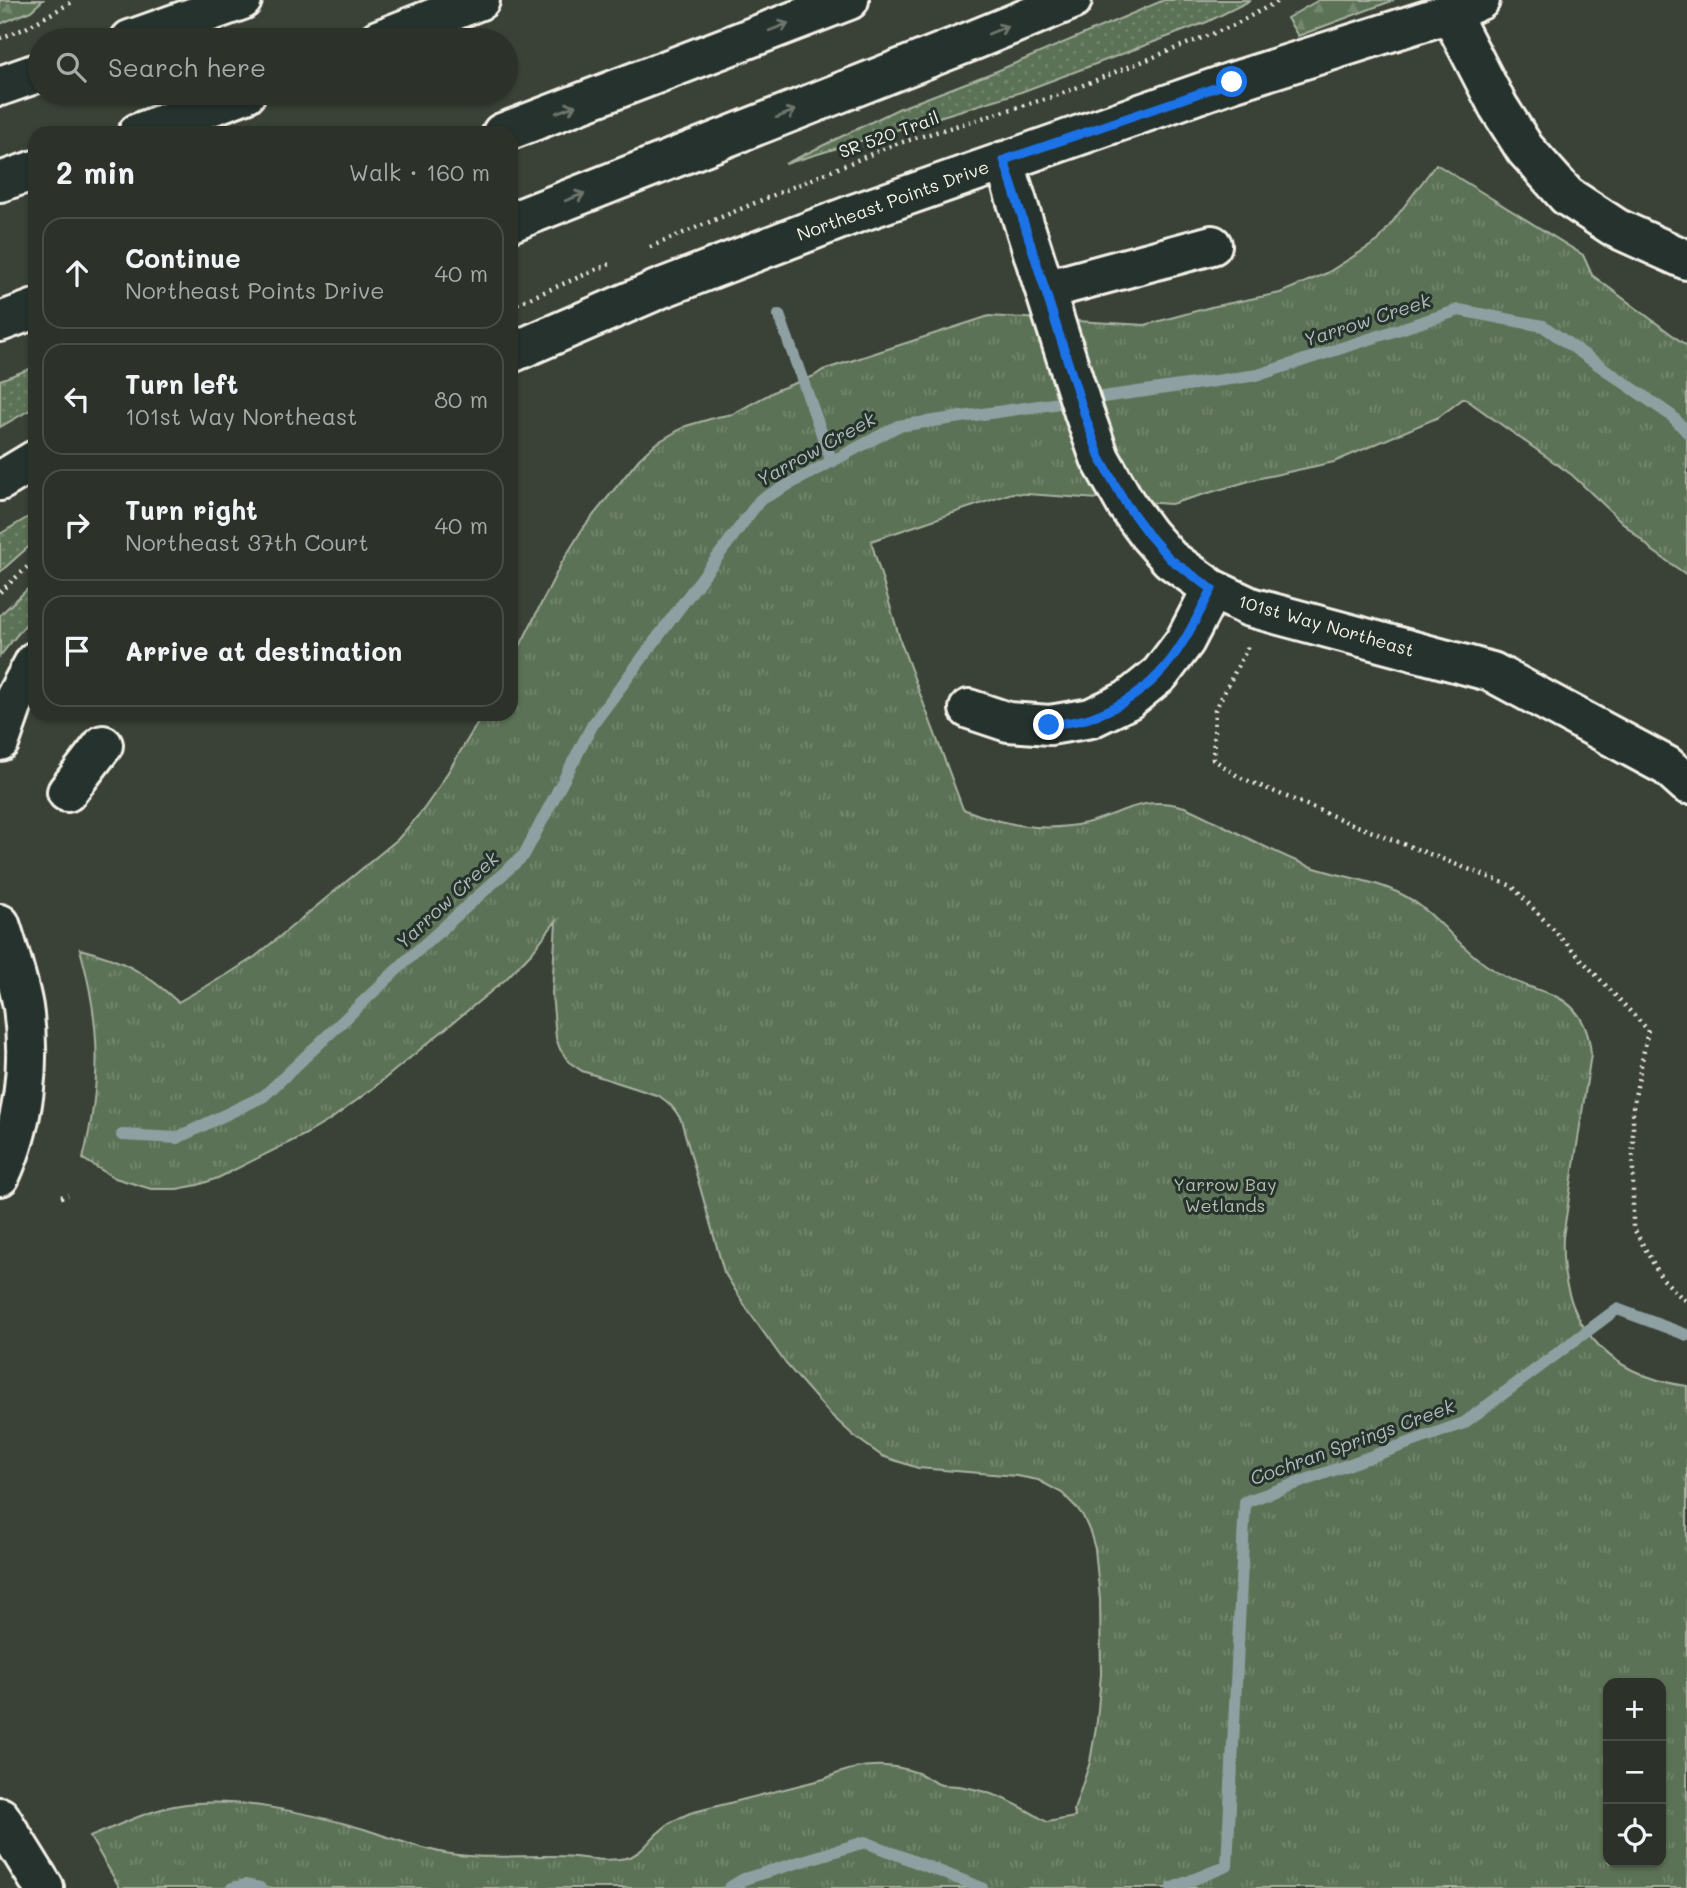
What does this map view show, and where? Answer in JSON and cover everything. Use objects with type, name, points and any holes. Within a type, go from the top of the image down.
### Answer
[{"type":"main road","points":[[164,28],[242,0]]},
{"type":"main road","points":[[409,28],[480,0]]},
{"type":"main road","points":[[518,127],[849,0]]},
{"type":"main road","points":[[518,219],[1072,0]]},
{"type":"main road","points":[[1465,7],[1498,106],[1525,149],[1567,196],[1616,228],[1687,260]]},
{"type":"main road","name":"Northeast Points Drive","points":[[518,350],[671,284],[853,214],[1232,82],[1465,7]]},
{"type":"main road","points":[[0,86],[28,76]]},
{"type":"main road","points":[[157,126],[214,105]]},
{"type":"main road","name":"101st Way Northeast","points":[[1004,160],[1100,458],[1126,504],[1170,559],[1212,589],[1250,607],[1492,672],[1667,766],[1687,784]]},
{"type":"main road","points":[[0,182],[28,172]]},
{"type":"main road","points":[[1045,290],[1212,245]]},
{"type":"main road","points":[[0,295],[28,288]]},
{"type":"main road","points":[[0,322],[28,312]]},
{"type":"main road","points":[[0,481],[28,464]]},
{"type":"main road","points":[[969,709],[1008,722],[1049,725],[1090,718],[1128,700],[1160,674],[1185,641],[1212,589]]},
{"type":"main road","points":[[0,741],[15,698],[28,674]]},
{"type":"main road","points":[[67,792],[103,745]]},
{"type":"main road","points":[[0,924],[15,970],[26,1048],[24,1096],[0,1176]]},
{"type":"main road","points":[[0,1817],[44,1888]]},
{"type":"path","points":[[0,38],[24,29],[72,0]]},
{"type":"path","name":"SR 520 Trail","points":[[638,252],[893,145],[1058,95],[1232,26],[1280,0]]},
{"type":"path","points":[[518,303],[613,263]]},
{"type":"path","points":[[0,592],[28,566]]},
{"type":"path","points":[[1267,612],[1215,710],[1213,759],[1239,777],[1512,886],[1647,1030],[1633,1107],[1633,1227],[1661,1277],[1687,1303]]},
{"type":"path","points":[[61,1198],[68,1195]]},
{"type":"green space","points":[[0,0],[43,0],[31,11],[0,24]]},
{"type":"green space","points":[[1164,0],[1251,0],[1207,22],[1021,92],[785,164],[898,109],[997,71]]},
{"type":"green space","points":[[1319,0],[1394,0],[1298,36],[1287,18]]},
{"type":"green space","name":"Yarrow Bay Wetlands","points":[[1436,164],[1583,255],[1592,275],[1687,346],[1687,575],[1653,551],[1572,475],[1464,398],[1439,417],[1334,462],[1256,479],[1171,504],[1012,493],[871,541],[901,643],[963,809],[1023,826],[1054,827],[1086,823],[1145,804],[1185,807],[1306,865],[1380,885],[1403,895],[1426,911],[1489,967],[1513,981],[1557,997],[1572,1007],[1582,1021],[1591,1054],[1563,1237],[1564,1267],[1569,1294],[1579,1318],[1592,1338],[1610,1356],[1632,1370],[1658,1380],[1687,1386],[1687,1888],[120,1888],[90,1837],[152,1812],[196,1803],[270,1807],[319,1817],[424,1848],[459,1855],[557,1856],[609,1860],[636,1854],[666,1826],[690,1813],[824,1779],[859,1767],[906,1769],[942,1785],[986,1792],[1047,1822],[1075,1817],[1074,1810],[1090,1762],[1101,1674],[1100,1600],[1095,1549],[1083,1516],[1062,1493],[1038,1480],[918,1468],[882,1456],[854,1436],[829,1413],[786,1364],[724,1272],[681,1120],[674,1109],[659,1096],[582,1071],[569,1062],[560,1049],[556,1038],[552,993],[556,921],[506,979],[330,1120],[218,1178],[177,1189],[151,1189],[115,1178],[83,1159],[94,1105],[96,1054],[92,1003],[80,949],[133,968],[178,1002],[256,956],[398,839],[437,790],[479,721],[518,721],[518,650],[561,564],[583,528],[639,459],[655,444],[686,426],[733,414],[777,390],[823,370],[989,316],[1145,325],[1211,307],[1280,293],[1327,273],[1378,241]]},
{"type":"green space","points":[[28,370],[28,411],[0,427],[0,380]]},
{"type":"green space","points":[[28,517],[28,547],[0,572],[0,534]]},
{"type":"green space","points":[[28,589],[28,622],[0,656],[0,615]]},
{"type":"waterway","name":"Yarrow Creek","points":[[122,1135],[177,1138],[264,1096],[405,962],[524,855],[593,724],[760,500],[898,426],[1258,375],[1459,310],[1543,326],[1672,416],[1687,432]]},
{"type":"waterway","points":[[779,315],[832,462]]},
{"type":"waterway","name":"Cochran Springs Creek","points":[[1172,1888],[1227,1866],[1245,1502],[1464,1423],[1617,1309],[1687,1335]]},
{"type":"waterway","name":"Cochran Springs Creek","points":[[729,1888],[744,1879],[865,1842],[982,1888]]},
{"type":"waterway","name":"Cochran Springs Creek","points":[[232,1888],[245,1885],[260,1888]]},
{"type":"route","points":[[1049,725],[1090,718],[1128,700],[1160,674],[1185,641],[1212,589],[1170,559],[1148,534],[1126,504],[1100,458],[1004,160],[1232,82]]}]
